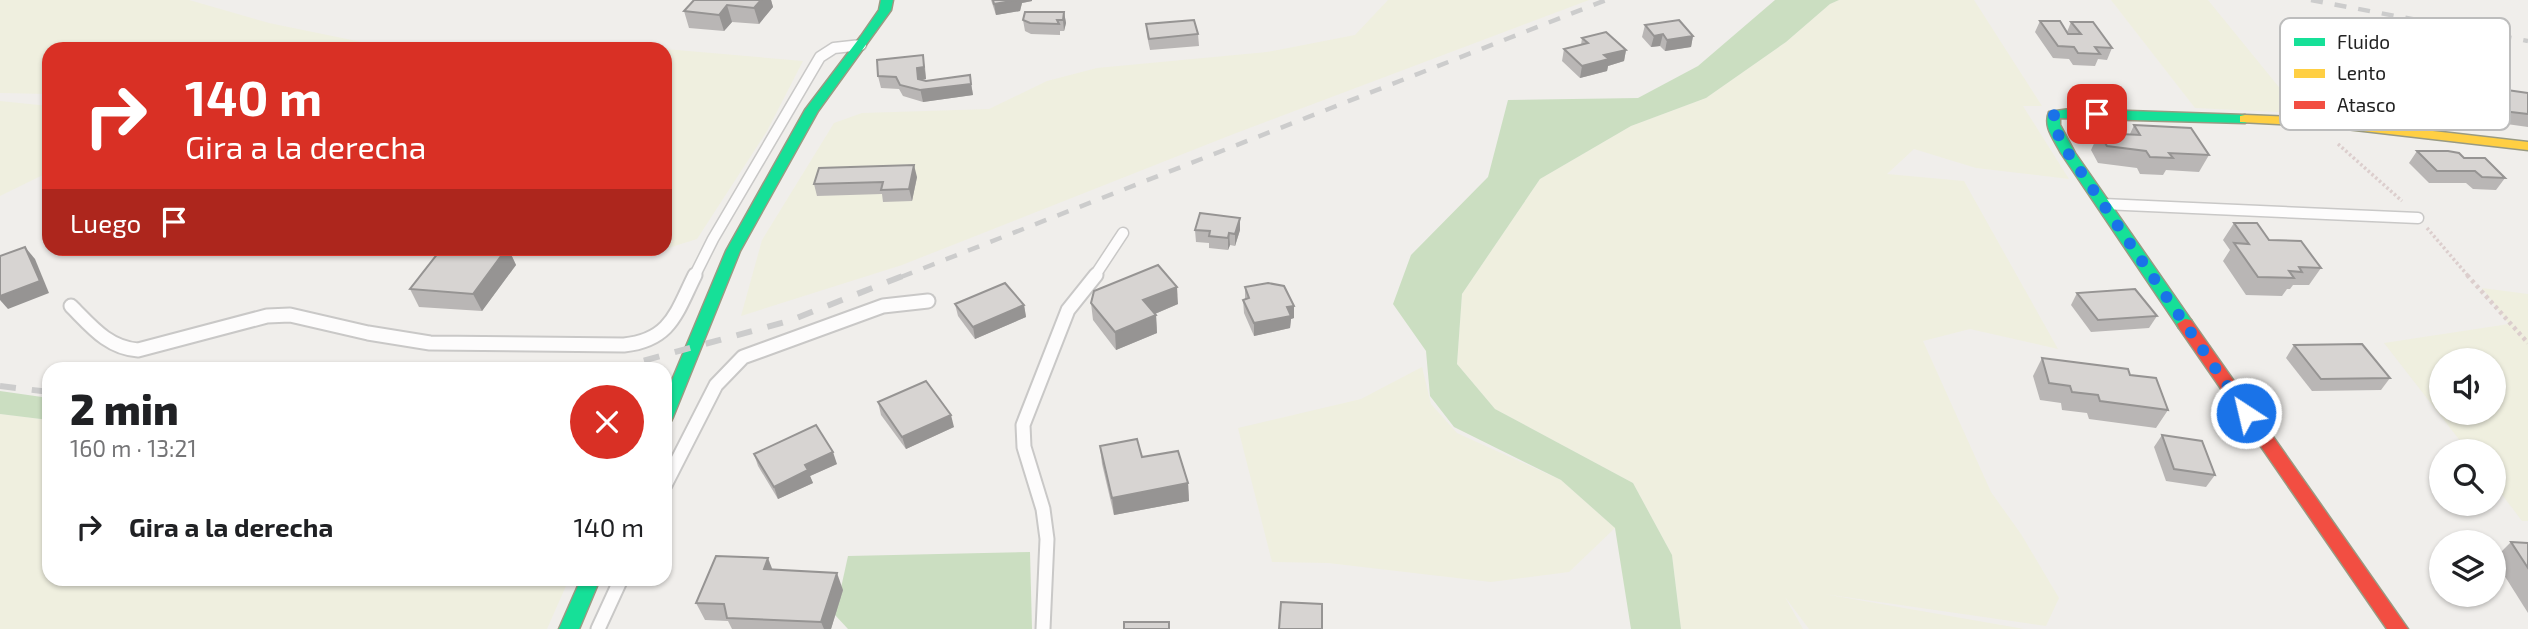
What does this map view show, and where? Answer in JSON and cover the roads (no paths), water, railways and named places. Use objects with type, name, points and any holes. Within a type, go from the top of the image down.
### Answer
[{"type":"street","points":[[672,400],[733,251],[813,110],[885,10],[887,0]]},
{"type":"street","points":[[2280,121],[2070,113],[2054,115],[2053,125],[2103,204],[2398,629]]},
{"type":"street","points":[[2389,130],[2528,146]]},
{"type":"street","points":[[569,629],[587,586]]},
{"type":"lane","points":[[71,306],[115,348],[125,351],[138,351],[242,321],[290,315],[368,333],[430,343],[598,346],[643,343],[659,335],[670,325],[713,239],[820,57],[834,48],[861,45]]},
{"type":"lane","points":[[2103,204],[2418,218]]},
{"type":"lane","points":[[1043,629],[1047,584],[1046,539],[1043,511],[1022,438],[1023,425],[1068,310],[1107,261],[1123,233]]},
{"type":"lane","points":[[672,470],[696,418],[716,385],[743,357],[883,306],[928,301]]},
{"type":"lane","points":[[598,629],[618,586]]},
{"type":"railway","points":[[901,277],[1606,0]]},
{"type":"railway","points":[[2311,0],[2406,18]]},
{"type":"railway","points":[[2510,38],[2528,41]]},
{"type":"railway","points":[[639,362],[789,321],[905,275]]},
{"type":"railway","points":[[0,386],[42,391]]}]
